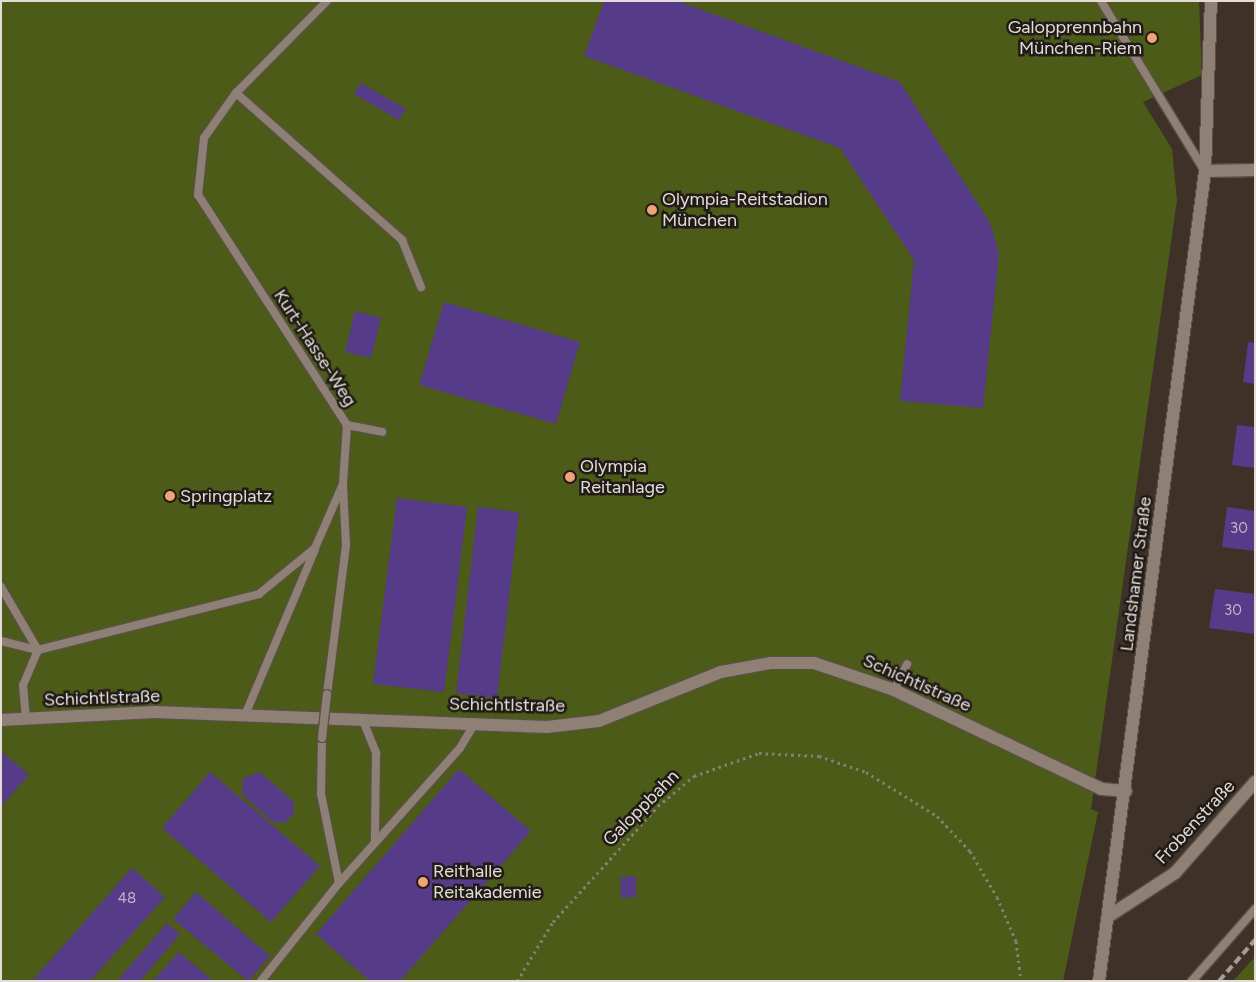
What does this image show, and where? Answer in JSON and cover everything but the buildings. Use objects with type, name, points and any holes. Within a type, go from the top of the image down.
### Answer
[{"type":"street","name":"Landshamer Straße","points":[[1099,981],[1126,791],[1205,171],[1211,1]]},
{"type":"street","points":[[1205,171],[1255,170]]},
{"type":"street","name":"Schichtlstraße","points":[[1,720],[155,712],[362,718],[547,727],[599,721],[721,672],[771,663],[814,663],[894,690],[1102,789],[1126,791]]},
{"type":"street","name":"Frobenstraße","points":[[1109,916],[1175,873],[1255,782]]},
{"type":"lane","name":"Kurt-Hasse-Weg","points":[[38,650],[258,594],[315,548],[343,484],[347,425],[198,195],[204,138],[236,92],[327,1]]},
{"type":"lane","points":[[1101,1],[1205,171]]},
{"type":"lane","points":[[236,92],[402,240],[421,287]]},
{"type":"lane","points":[[347,425],[382,432]]},
{"type":"lane","points":[[339,883],[321,794],[322,738],[346,545],[343,484]]},
{"type":"lane","points":[[245,716],[315,548]]},
{"type":"lane","points":[[1,587],[38,650]]},
{"type":"lane","points":[[1,641],[38,650]]},
{"type":"lane","points":[[26,718],[23,684],[38,650]]},
{"type":"lane","points":[[894,690],[907,664]]},
{"type":"lane","points":[[362,718],[376,753],[375,840]]},
{"type":"lane","points":[[261,981],[375,840],[460,748],[476,723]]},
{"type":"lane","points":[[1192,981],[1255,910]]},
{"type":"path","name":"Galoppbahn","points":[[516,981],[553,922],[658,806],[694,776],[759,753],[819,756],[866,772],[937,816],[970,851],[997,897],[1016,942],[1022,981]]},
{"type":"green space","name":"Olympia Reitanlage","points":[[1,1],[1199,1],[1202,75],[1143,102],[1172,149],[1177,200],[1091,809],[1098,812],[1063,981],[1,981]]},
{"type":"green space","points":[[1255,957],[1255,981],[1233,981]]},
{"type":"railway","points":[[1219,981],[1255,940]]},
{"type":"place","name":"Galopprennbahn München-Riem","points":[[1152,38]]},
{"type":"place","name":"Olympia-Reitstadion München","points":[[652,210]]},
{"type":"place","name":"Olympia Reitanlage","points":[[570,477]]},
{"type":"place","name":"Springplatz","points":[[170,496]]},
{"type":"place","name":"Reithalle Reitakademie","points":[[423,882]]}]
